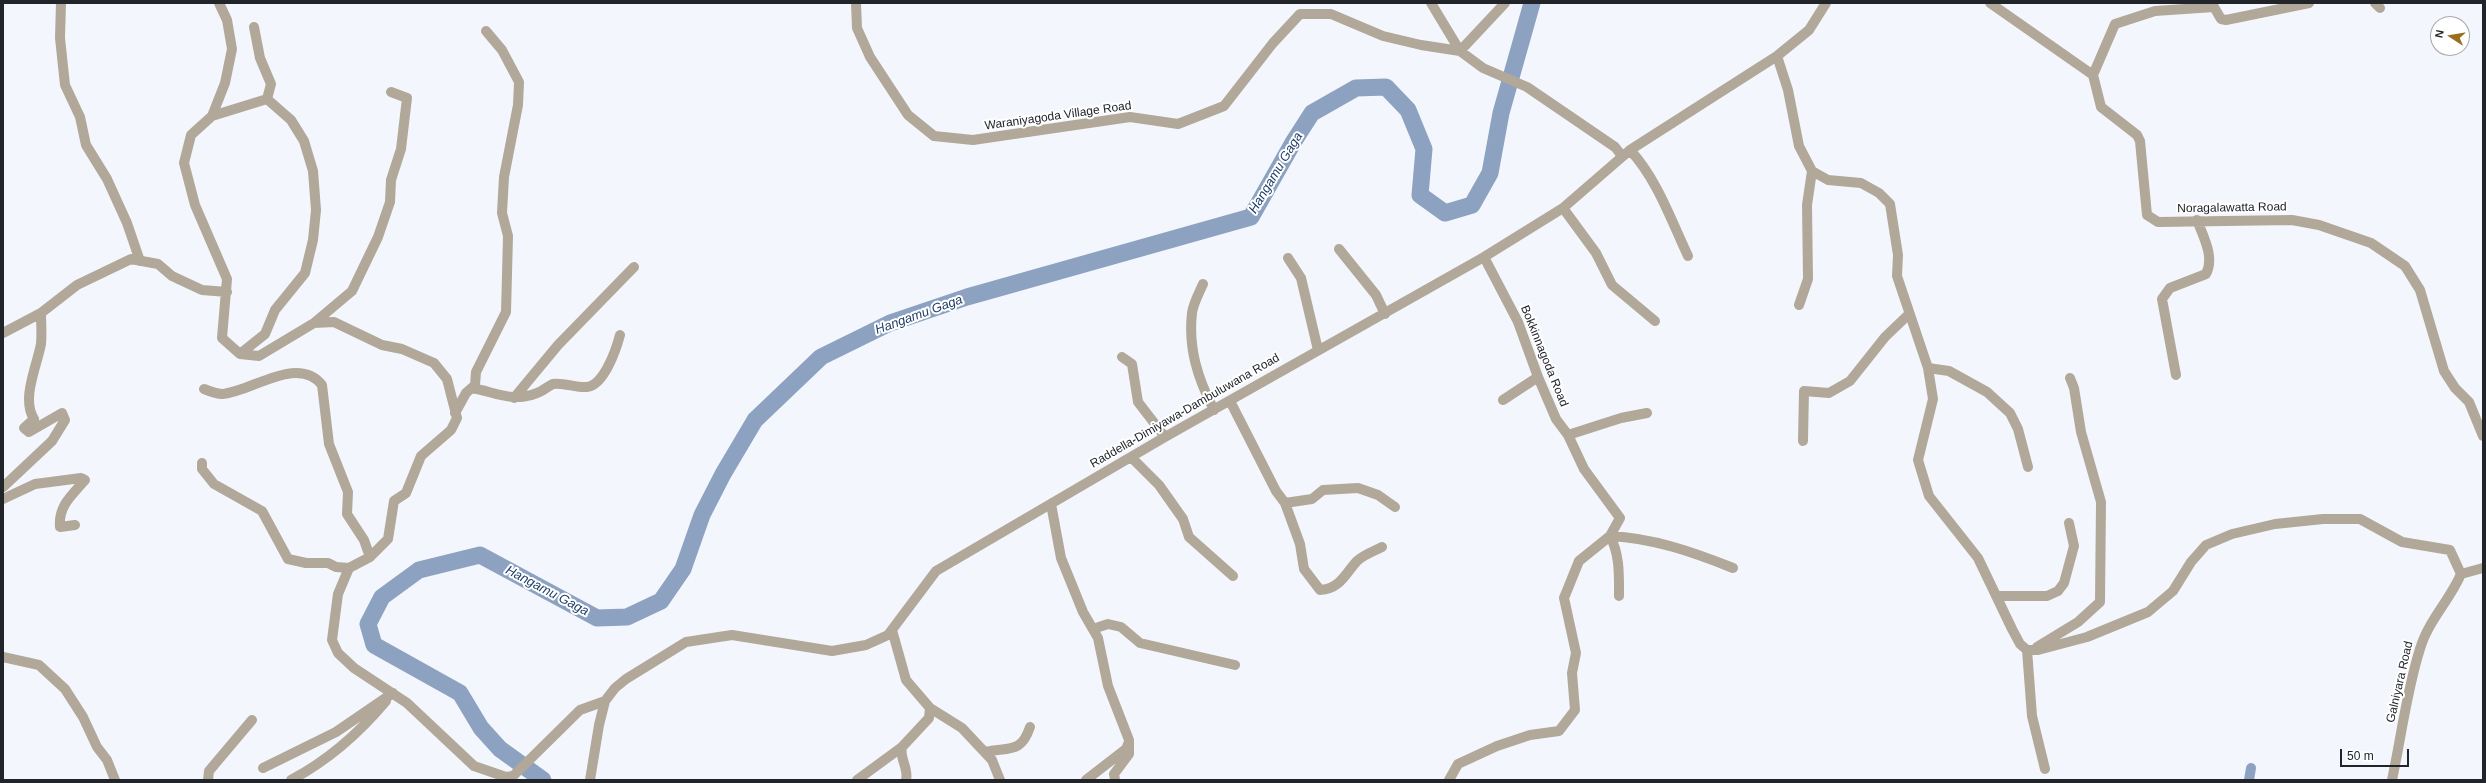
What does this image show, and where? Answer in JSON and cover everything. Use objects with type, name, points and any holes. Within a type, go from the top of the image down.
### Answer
[{"type":"street","points":[[61,3],[60,38],[65,85],[80,117],[86,145],[107,179],[127,223],[140,261]]},
{"type":"street","points":[[212,116],[225,83],[232,49],[227,20],[219,3]]},
{"type":"street","name":"Waraniyagoda Village Road","points":[[856,3],[857,28],[870,57],[908,115],[934,136],[973,140],[1130,117],[1178,124],[1224,106],[1272,43],[1300,14],[1331,14],[1383,36],[1421,45],[1460,51]]},
{"type":"street","name":"Waraniyagoda Village Road","points":[[1431,3],[1460,51],[1483,68],[1527,86],[1643,164],[1656,187],[1688,256]]},
{"type":"street","points":[[1460,51],[1505,3]]},
{"type":"street","name":"Raddella-Dimiyawa-Dambuluwana Road","points":[[590,780],[598,725],[605,701],[615,688],[626,679],[686,642],[732,635],[832,651],[866,645],[888,635],[936,571],[1165,436],[1214,410],[1484,257],[1564,208],[1626,153],[1777,56],[1808,30],[1826,3]]},
{"type":"street","points":[[1990,3],[2093,75],[2115,24],[2155,11],[2214,7],[2221,19],[2226,20],[2309,3]]},
{"type":"street","points":[[254,27],[260,58],[270,84],[267,99]]},
{"type":"street","points":[[455,413],[466,393],[475,385],[476,372],[506,312],[508,236],[503,206],[504,177],[518,105],[519,82],[502,50],[486,31]]},
{"type":"street","points":[[1777,56],[1788,90],[1799,146],[1812,171],[1828,180],[1861,183],[1879,193],[1890,204],[1898,256],[1897,276],[1908,315],[1928,368],[1934,399],[1918,460],[1928,496],[1978,558],[1998,596],[2020,644],[2030,650],[2087,638],[2148,612],[2174,591],[2191,562],[2206,545],[2232,534],[2275,524],[2323,519],[2360,519],[2402,542],[2450,550],[2461,574],[2483,568]]},
{"type":"street","name":"Noragalawatta Road","points":[[2093,75],[2101,107],[2137,135],[2140,141],[2147,215],[2158,222],[2197,220],[2292,220],[2319,225],[2371,243],[2405,266],[2420,290],[2444,371],[2455,388],[2469,402],[2483,436]]},
{"type":"street","points":[[267,99],[212,116],[191,135],[184,163],[195,205],[227,279],[222,338],[240,354],[259,356],[314,323],[352,291],[378,237],[390,202],[391,180],[401,149],[407,98],[391,92]]},
{"type":"street","points":[[240,354],[265,334],[275,310],[305,273],[313,240],[316,210],[314,171],[304,141],[291,120],[267,99]]},
{"type":"street","points":[[1799,305],[1808,279],[1807,205],[1812,171]]},
{"type":"street","points":[[1564,208],[1596,253],[1612,285],[1655,321]]},
{"type":"street","points":[[2176,375],[2162,299],[2170,288],[2206,274],[2209,267],[2208,249],[2197,220]]},
{"type":"street","points":[[1339,249],[1376,295],[1385,314]]},
{"type":"street","name":"Bokkinnagoda Road","points":[[1449,780],[1458,764],[1491,749],[1530,735],[1559,731],[1575,710],[1572,673],[1576,653],[1564,598],[1579,561],[1610,536],[1620,518],[1584,469],[1568,435],[1556,419],[1538,378],[1518,322],[1484,257]]},
{"type":"street","points":[[1288,258],[1300,278],[1318,350]]},
{"type":"street","points":[[3,333],[41,313],[77,285],[132,259],[158,264],[172,276],[202,290],[227,292]]},
{"type":"street","points":[[514,398],[558,345],[634,267]]},
{"type":"street","points":[[1202,284],[1192,312],[1193,351],[1199,381],[1214,410]]},
{"type":"street","points":[[3,487],[52,441],[65,420],[62,413],[29,432],[24,428],[34,419],[30,412],[29,399],[41,342],[41,313]]},
{"type":"street","points":[[1803,441],[1804,391],[1830,393],[1850,381],[1885,337],[1908,315]]},
{"type":"street","points":[[202,463],[202,469],[214,484],[262,510],[288,559],[306,563],[328,563],[336,567],[349,568],[370,557],[388,539],[394,502],[406,493],[420,456],[451,430],[457,418],[447,379],[434,364],[402,350],[382,345],[334,322],[314,323]]},
{"type":"street","points":[[472,388],[498,396],[514,398],[537,394],[554,384],[588,387],[598,382],[614,354],[620,336]]},
{"type":"street","points":[[1122,357],[1132,364],[1138,402],[1165,436]]},
{"type":"street","points":[[1928,368],[1949,371],[1987,392],[2010,413],[2018,429],[2028,467]]},
{"type":"street","points":[[204,390],[221,394],[282,374],[309,374],[316,377],[322,385],[329,444],[348,492],[347,514],[364,540],[370,557]]},
{"type":"street","points":[[1503,400],[1538,378]]},
{"type":"street","points":[[2030,650],[2078,622],[2100,602],[2101,502],[2080,432],[2074,388],[2070,378]]},
{"type":"street","points":[[1230,401],[1276,491],[1285,502],[1300,544],[1304,569],[1320,590],[1330,590],[1337,585],[1358,559],[1382,547]]},
{"type":"street","points":[[1568,435],[1621,418],[1647,413]]},
{"type":"street","points":[[1131,457],[1159,485],[1183,520],[1189,537],[1233,576]]},
{"type":"street","points":[[3,498],[34,484],[81,478],[85,480],[64,503],[59,516],[60,527],[75,525]]},
{"type":"street","points":[[1285,502],[1312,499],[1323,490],[1358,488],[1378,495],[1395,507]]},
{"type":"street","points":[[1051,504],[1061,558],[1083,612],[1098,638],[1108,686],[1129,740],[1129,754],[1114,774],[1115,780]]},
{"type":"street","points":[[1998,596],[2047,596],[2058,591],[2064,583],[2074,546],[2069,523]]},
{"type":"street","points":[[1610,536],[1633,537],[1692,551],[1733,568]]},
{"type":"street","points":[[1610,536],[1616,547],[1619,567],[1619,596]]},
{"type":"street","points":[[349,568],[338,594],[332,640],[338,653],[354,668],[407,703],[474,766],[506,777],[513,776],[580,710],[605,701]]},
{"type":"street","name":"Galniyara Road","points":[[2392,780],[2420,648],[2429,627],[2453,592],[2461,574]]},
{"type":"street","points":[[1093,629],[1108,624],[1121,627],[1140,643],[1235,665]]},
{"type":"street","points":[[892,630],[906,680],[930,708],[962,728],[985,752],[992,760],[1000,780]]},
{"type":"street","points":[[2030,650],[2032,716],[2045,769]]},
{"type":"street","points":[[3,657],[39,665],[65,689],[83,717],[97,747],[107,760],[115,780]]},
{"type":"street","points":[[263,768],[336,732],[393,694]]},
{"type":"street","points":[[291,780],[310,770],[367,724],[393,694]]},
{"type":"street","points":[[857,780],[902,747],[929,718],[930,708]]},
{"type":"street","points":[[208,780],[209,771],[252,720]]},
{"type":"street","points":[[985,752],[1017,748],[1022,744],[1030,727]]},
{"type":"street","points":[[1086,780],[1126,749],[1129,740]]},
{"type":"street","points":[[902,747],[901,751],[908,771],[906,780]]},
{"type":"waterway","name":"Hangamu Gaga","points":[[543,780],[500,749],[481,728],[460,693],[374,645],[368,624],[382,597],[419,570],[480,555],[597,618],[627,617],[661,601],[683,569],[702,515],[723,474],[755,420],[821,357],[890,323],[967,297],[1251,217],[1294,141],[1312,113],[1356,88],[1386,87],[1408,110],[1424,149],[1420,195],[1445,213],[1472,205],[1490,173],[1501,113],[1532,3]]},
{"type":"waterway","points":[[2249,780],[2251,768]]}]
